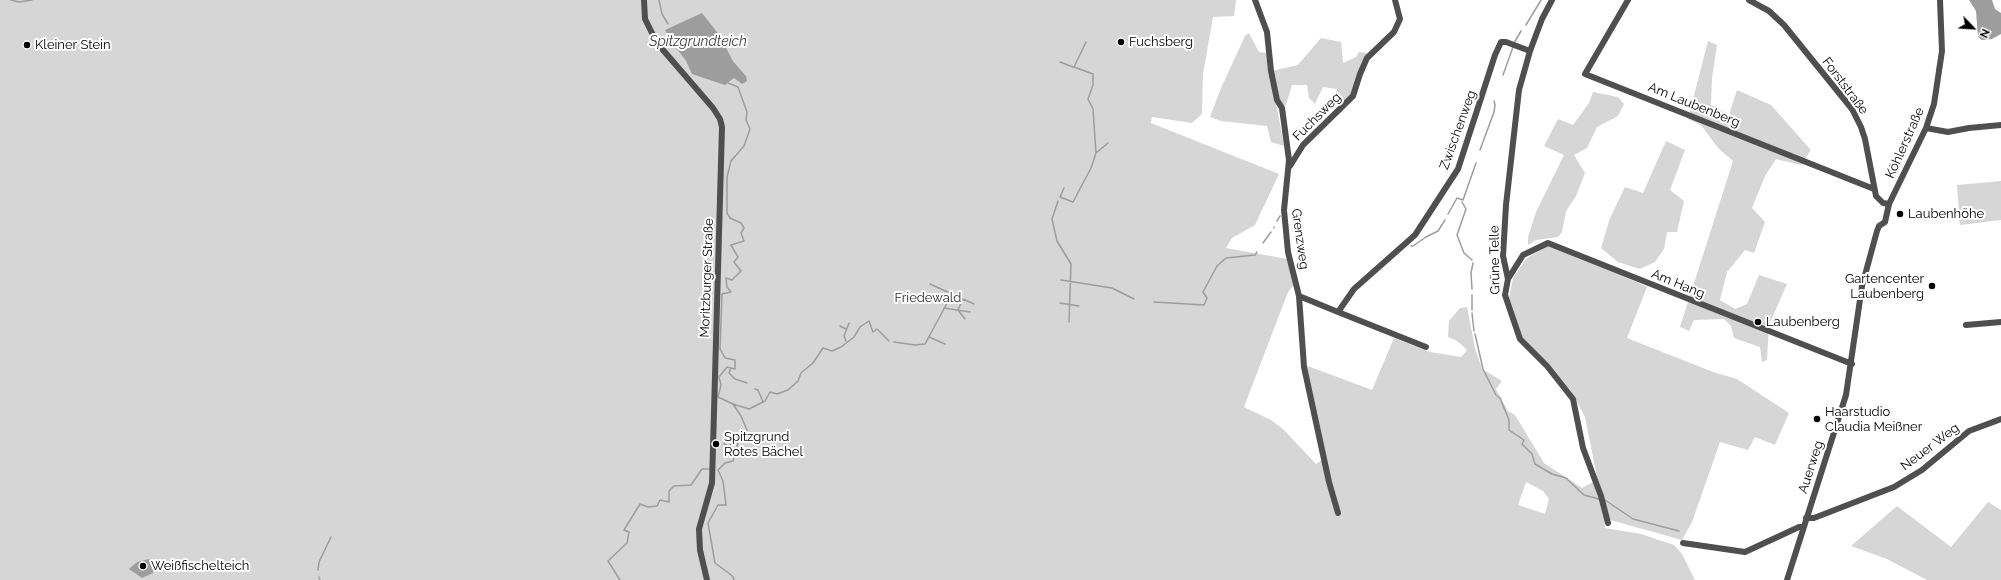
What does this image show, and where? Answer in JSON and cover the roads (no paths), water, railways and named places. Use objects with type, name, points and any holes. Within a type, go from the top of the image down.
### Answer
[{"type":"street","name":"Moritzburger Straße","points":[[644,0],[645,19],[657,43],[713,108],[720,119],[722,127],[712,483],[701,519],[699,534],[706,580]]},
{"type":"street","name":"Grenzweg","points":[[1255,0],[1267,32],[1271,71],[1278,100],[1282,108],[1289,168],[1284,210],[1288,252],[1299,296],[1304,367],[1329,482],[1338,513]]},
{"type":"street","name":"Fuchsweg","points":[[1289,168],[1303,145],[1353,96],[1367,58],[1394,32],[1400,20],[1395,0]]},
{"type":"street","name":"Grüne Telle","points":[[1552,0],[1542,19],[1530,51],[1519,90],[1511,153],[1503,256],[1508,279],[1504,295],[1520,339],[1547,366],[1573,399],[1583,448],[1602,496],[1608,522]]},
{"type":"street","name":"Am Laubenberg","points":[[1628,0],[1585,74],[1874,189]]},
{"type":"street","name":"Forststraße","points":[[1749,0],[1772,14],[1784,25],[1852,109],[1865,139],[1874,189]]},
{"type":"street","name":"Köhlerstraße","points":[[1885,222],[1889,204],[1926,128],[1934,104],[1941,60],[1940,0]]},
{"type":"street","name":"Zwischenweg","points":[[1338,312],[1354,289],[1415,235],[1458,169],[1495,55],[1501,42],[1506,42],[1530,51]]},
{"type":"street","points":[[1926,128],[1948,132],[1969,128],[2001,125]]},
{"type":"street","points":[[1874,189],[1879,200],[1889,204]]},
{"type":"street","name":"Auerweg","points":[[1787,580],[1846,395],[1852,364],[1862,286],[1877,231],[1879,226],[1885,222]]},
{"type":"street","name":"Am Hang","points":[[1508,279],[1523,255],[1548,243],[1852,364]]},
{"type":"street","points":[[1299,296],[1426,346]]},
{"type":"street","points":[[1966,325],[2001,322]]},
{"type":"street","name":"Neuer Weg","points":[[1806,518],[1814,518],[1894,487],[1922,470],[1965,434],[2001,419]]},
{"type":"street","points":[[1683,544],[1745,552],[1799,527],[1803,527]]},
{"type":"water","points":[[1969,0],[1992,0],[1995,9],[2001,13],[2001,34],[1992,39],[1982,40],[1978,37],[1976,11]]},
{"type":"water","name":"Spitzgrundteich","points":[[702,13],[720,36],[733,61],[746,76],[747,81],[742,84],[734,78],[725,85],[692,74],[686,61],[673,44],[665,30]]},
{"type":"water","name":"Weißfischelteich","points":[[149,559],[155,564],[153,573],[142,578],[129,569],[137,562]]},
{"type":"waterway","points":[[11,0],[19,2],[32,0]]},
{"type":"waterway","points":[[659,0],[662,14],[668,24]]},
{"type":"waterway","points":[[1526,25],[1541,0]]},
{"type":"waterway","points":[[1514,43],[1521,31]]},
{"type":"waterway","points":[[1064,188],[1060,197],[1073,202],[1091,168],[1096,153],[1093,109],[1088,99],[1093,85],[1093,74],[1074,67],[1086,42]]},
{"type":"waterway","points":[[1503,75],[1513,47]]},
{"type":"waterway","points":[[1060,62],[1073,67]]},
{"type":"waterway","points":[[728,83],[738,87],[747,112],[746,120],[750,129],[744,146],[731,161],[727,177],[727,213],[730,218],[741,223],[744,228],[741,233],[744,241],[731,245],[738,257],[734,262],[741,271],[732,280],[726,278],[727,287],[731,292],[722,294],[720,349],[725,358],[735,360],[735,369],[727,367],[719,377],[721,385],[718,397],[733,404],[741,416],[747,430],[745,433],[731,434],[726,437],[724,444],[728,446],[736,442],[738,443],[733,461],[725,463],[718,470],[723,481],[726,505],[718,505],[708,523],[715,563],[730,574],[734,578],[733,580]]},
{"type":"waterway","points":[[1480,150],[1494,112],[1494,101]]},
{"type":"waterway","points":[[1096,153],[1108,143]]},
{"type":"waterway","points":[[1448,214],[1457,198],[1463,200],[1476,163]]},
{"type":"waterway","points":[[1058,201],[1052,219],[1057,241],[1071,264],[1069,322]]},
{"type":"waterway","points":[[1462,202],[1466,209],[1457,235],[1464,253],[1472,260]]},
{"type":"waterway","points":[[1277,221],[1280,216]]},
{"type":"waterway","points":[[1411,246],[1438,231],[1445,220]]},
{"type":"waterway","points":[[1263,243],[1271,232]]},
{"type":"waterway","points":[[1154,302],[1204,305],[1207,298],[1203,292],[1217,266],[1226,258],[1255,255],[1257,252]]},
{"type":"waterway","points":[[1472,289],[1471,273],[1473,263]]},
{"type":"waterway","points":[[1061,280],[1112,288],[1134,299]]},
{"type":"waterway","points":[[930,284],[974,304]]},
{"type":"waterway","points":[[894,342],[915,345],[925,344],[952,294]]},
{"type":"waterway","points":[[1472,295],[1472,310]]},
{"type":"waterway","points":[[963,299],[958,310],[965,319]]},
{"type":"waterway","points":[[1060,303],[1079,306]]},
{"type":"waterway","points":[[944,308],[970,312]]},
{"type":"waterway","points":[[1472,313],[1474,331]]},
{"type":"waterway","points":[[733,404],[749,409],[765,401],[770,392],[777,394],[788,390],[798,381],[801,373],[813,363],[823,348],[832,351],[841,347],[854,337],[860,327],[869,321],[873,332],[877,329],[889,341]]},
{"type":"waterway","points":[[846,341],[844,336],[849,323]]},
{"type":"waterway","points":[[840,326],[846,329]]},
{"type":"waterway","points":[[1475,334],[1483,369],[1496,395]]},
{"type":"waterway","points":[[929,337],[945,344]]},
{"type":"waterway","points":[[731,368],[729,373],[735,379],[747,383]]},
{"type":"waterway","points":[[755,389],[758,390],[763,402]]},
{"type":"waterway","points":[[1497,396],[1500,398],[1509,420],[1509,430],[1524,440],[1522,444],[1532,454],[1535,464],[1552,474],[1566,478],[1584,495],[1599,499]]},
{"type":"waterway","points":[[620,580],[608,561],[627,543],[629,532],[624,530],[640,504],[648,507],[657,506],[660,500],[669,502],[669,491],[674,486],[691,485],[702,469],[709,469]]},
{"type":"waterway","points":[[1605,500],[1633,519],[1679,531]]},
{"type":"waterway","points":[[318,570],[319,562],[331,537]]},
{"type":"place","name":"Fuchsberg","points":[[1121,42]]},
{"type":"place","name":"Kleiner Stein","points":[[27,45]]},
{"type":"place","name":"Laubenhöhe","points":[[1900,214]]},
{"type":"place","name":"Gartencenter Laubenberg","points":[[1932,286]]},
{"type":"place","name":"Laubenberg","points":[[1758,322]]},
{"type":"place","name":"Haarstudio Claudia Meißner","points":[[1817,419]]},
{"type":"place","name":"Spitzgrund Rotes Bächel","points":[[716,444]]},
{"type":"place","name":"Weißfischelteich","points":[[143,566]]},
{"type":"park label","name":"Friedewald","points":[[928,298]]}]
